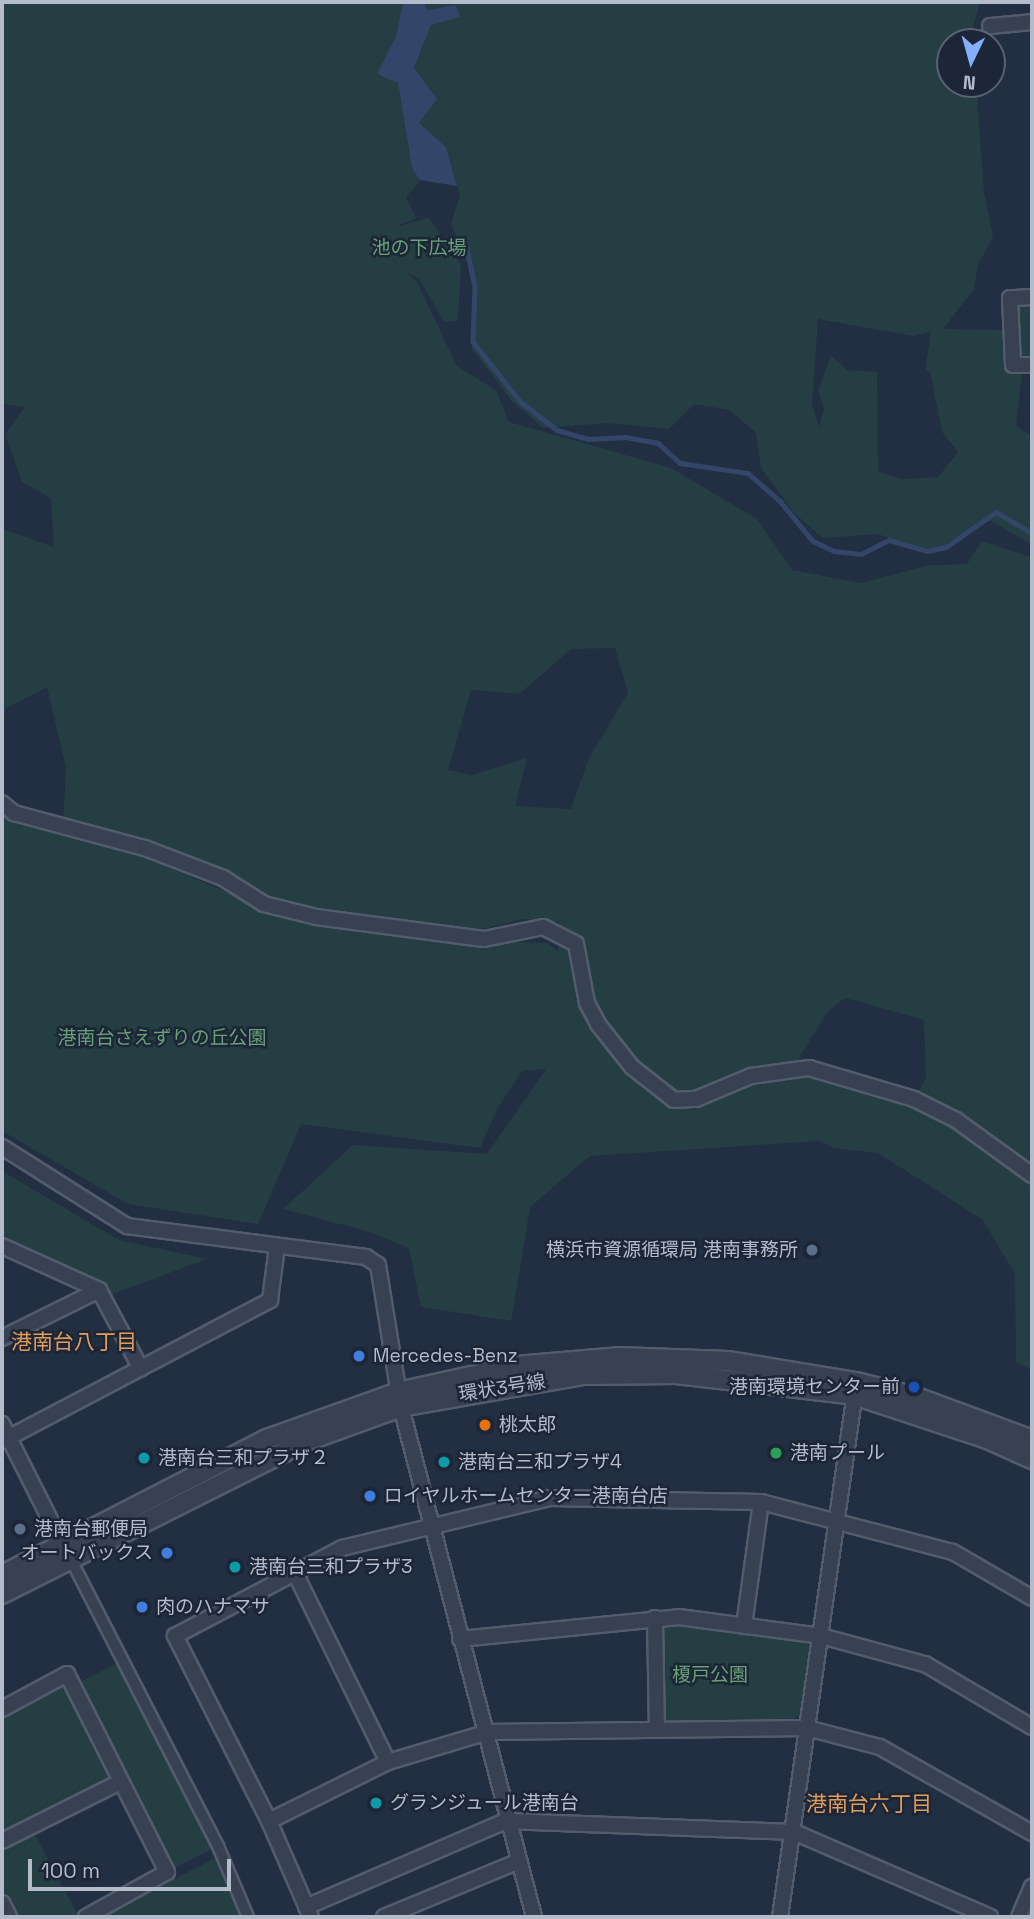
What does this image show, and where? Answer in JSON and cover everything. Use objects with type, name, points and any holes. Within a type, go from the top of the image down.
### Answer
[{"type":"street","points":[[990,26],[1032,22]]},
{"type":"street","points":[[1032,297],[1010,298],[1013,365],[1032,365]]},
{"type":"street","points":[[2,803],[14,813],[107,835],[223,878],[264,904],[325,919],[484,940],[543,927],[576,944],[587,1003],[597,1024],[632,1067],[674,1100],[696,1099],[751,1076],[809,1068],[914,1099],[956,1120],[1032,1175]]},
{"type":"street","points":[[2,1147],[127,1226],[277,1247],[366,1256],[378,1265],[400,1399],[460,1639],[488,1732],[506,1821],[534,1917]]},
{"type":"street","points":[[2,1246],[99,1290],[141,1370]]},
{"type":"street","points":[[5,1439],[270,1300],[277,1247]]},
{"type":"street","points":[[2,1338],[99,1290]]},
{"type":"street","name":"環状3号線","points":[[2,1575],[66,1551],[400,1399],[582,1375],[676,1374],[855,1388],[974,1416],[1032,1440]]},
{"type":"street","points":[[780,1917],[855,1388]]},
{"type":"street","name":"環状3号線","points":[[855,1388],[1032,1460]]},
{"type":"street","points":[[2,1424],[5,1439],[66,1551],[218,1846],[248,1917]]},
{"type":"street","points":[[990,1917],[794,1832],[506,1821],[309,1912],[269,1821],[175,1636],[342,1548],[550,1498],[761,1502],[953,1552],[1032,1598]]},
{"type":"street","points":[[744,1626],[761,1502]]},
{"type":"street","name":"環状3号線","points":[[2,1594],[66,1551]]},
{"type":"street","points":[[295,1573],[387,1762]]},
{"type":"street","points":[[460,1639],[655,1618],[821,1636],[925,1664],[1032,1727]]},
{"type":"street","points":[[655,1618],[657,1728]]},
{"type":"street","points":[[2,1709],[67,1674],[167,1872],[86,1917]]},
{"type":"street","points":[[269,1821],[387,1762],[488,1732],[807,1728],[880,1747],[1032,1833]]},
{"type":"street","points":[[2,1841],[120,1782]]},
{"type":"street","points":[[384,1917],[517,1862]]},
{"type":"street","points":[[1019,1917],[1032,1887]]},
{"type":"street","points":[[2,1903],[9,1917]]},
{"type":"green space","points":[[2,2],[403,2],[396,36],[377,74],[398,83],[412,167],[421,180],[406,197],[416,218],[395,227],[429,218],[461,264],[458,321],[444,322],[420,280],[403,269],[417,282],[457,366],[496,390],[509,422],[671,468],[757,519],[792,570],[861,583],[930,565],[967,564],[982,541],[1032,558],[1032,1370],[1016,1362],[1015,1274],[983,1220],[878,1153],[833,1148],[820,1141],[590,1156],[530,1207],[511,1321],[421,1307],[409,1248],[370,1232],[283,1209],[353,1145],[487,1154],[546,1069],[522,1071],[497,1109],[480,1148],[301,1124],[258,1224],[128,1204],[2,1131],[2,803],[14,813],[47,822],[57,832],[115,844],[261,907],[307,919],[448,939],[548,943],[558,952],[560,922],[523,919],[478,930],[316,917],[264,904],[223,878],[105,834],[63,825],[66,768],[47,687],[5,709],[2,744],[2,529],[54,547],[51,498],[22,482],[5,434],[25,407],[2,404]],"holes":[[[615,648],[628,693],[589,758],[571,809],[515,806],[527,758],[472,775],[448,770],[471,690],[519,694],[571,649]],[[845,998],[924,1020],[926,1078],[912,1104],[802,1071],[800,1056],[829,1010]]]},
{"type":"green space","points":[[424,2],[980,2],[973,28],[936,28],[936,98],[977,98],[984,193],[993,236],[978,265],[974,289],[943,329],[1003,330],[1008,374],[1022,372],[1016,426],[1032,436],[1032,545],[986,518],[932,554],[878,534],[823,538],[794,513],[761,468],[756,433],[729,410],[694,404],[669,429],[607,423],[543,428],[511,400],[472,349],[477,286],[451,224],[460,195],[446,147],[419,123],[414,69],[431,25]],"holes":[[[818,319],[913,336],[931,332],[925,371],[930,371],[942,432],[958,452],[938,477],[902,479],[878,472],[877,372],[847,370],[831,355],[818,391],[824,408],[819,427],[812,405]]]},
{"type":"green space","points":[[1021,303],[1032,303],[1032,358],[1020,359],[1017,309]]},
{"type":"green space","points":[[2,1171],[119,1240],[207,1259],[102,1298],[2,1246]]},
{"type":"green space","name":"榎戸公園","points":[[665,1624],[806,1642],[809,1647],[800,1715],[794,1719],[667,1721],[662,1717]]},
{"type":"green space","points":[[122,1661],[218,1846],[167,1872],[120,1782],[31,1827],[79,1917],[9,1917],[2,1903],[2,1709],[67,1674],[72,1686]]},
{"type":"green space","points":[[215,1858],[240,1917],[102,1917]]},
{"type":"water","points":[[403,2],[424,2],[427,10],[456,5],[460,17],[431,25],[414,68],[437,99],[419,123],[446,147],[457,186],[420,180],[412,168],[398,83],[377,74],[396,36]]},
{"type":"waterway","points":[[466,244],[475,287],[473,342],[520,401],[557,430],[588,439],[625,437],[658,443],[680,463],[748,473],[780,501],[813,541],[834,551],[861,554],[889,540],[927,551],[946,547],[996,512],[1032,533]]},
{"type":"place","name":"横浜市資源循環局 港南事務所","points":[[812,1250]]},
{"type":"place","name":"Mercedes-Benz","points":[[359,1356]]},
{"type":"place","name":"港南環境センター前","points":[[914,1387]]},
{"type":"place","name":"桃太郎","points":[[485,1425]]},
{"type":"place","name":"港南プール","points":[[776,1453]]},
{"type":"place","name":"港南台三和プラザ２","points":[[144,1458]]},
{"type":"place","name":"港南台三和プラザ4","points":[[444,1462]]},
{"type":"place","name":"ロイヤルホームセンター港南台店","points":[[370,1496]]},
{"type":"place","name":"港南台郵便局","points":[[20,1529]]},
{"type":"place","name":"オートバックス","points":[[167,1553]]},
{"type":"place","name":"港南台三和プラザ3","points":[[235,1567]]},
{"type":"place","name":"肉のハナマサ","points":[[142,1607]]},
{"type":"place","name":"グランジュール港南台","points":[[376,1803]]},
{"type":"district","name":"港南台八丁目","points":[[74,1342]]},
{"type":"district","name":"港南台六丁目","points":[[869,1804]]},
{"type":"park label","name":"池の下広場","points":[[419,248]]},
{"type":"park label","name":"港南台さえずりの丘公園","points":[[162,1038]]}]
